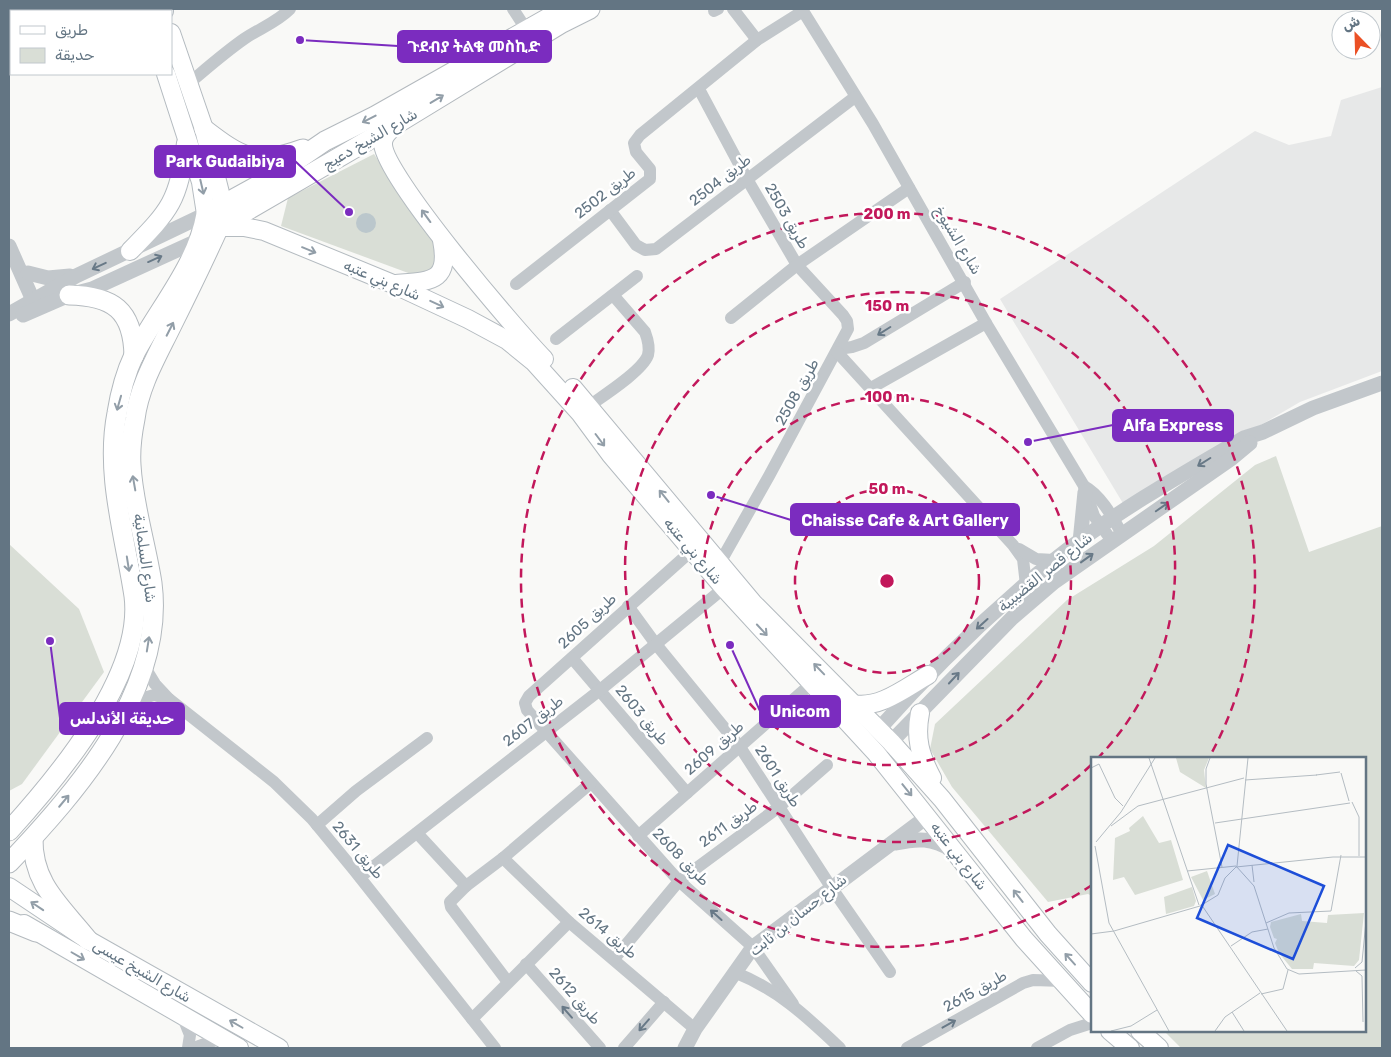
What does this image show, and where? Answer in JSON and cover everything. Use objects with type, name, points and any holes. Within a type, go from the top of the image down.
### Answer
[{"type":"main road","name":"شارع الشيخ دعيج","points":[[223,205],[268,180],[325,141],[375,116],[564,9]]},
{"type":"main road","name":"شارع الشيخ دعيج","points":[[199,240],[213,221],[398,123],[562,23],[590,9]]},
{"type":"main road","points":[[172,36],[188,84],[201,182],[213,221]]},
{"type":"main road","points":[[167,75],[196,133],[223,205]]},
{"type":"main road","name":"شارع بني عتبه","points":[[398,123],[385,135],[382,142],[384,150],[400,178],[442,239],[716,569],[753,603],[853,704],[878,744],[952,851],[1029,945],[1063,981],[1083,1019]]},
{"type":"main road","points":[[196,133],[248,158],[263,159],[285,155],[325,141]]},
{"type":"main road","points":[[130,251],[165,215],[174,201],[196,133]]},
{"type":"main road","name":"شارع السلمانية","points":[[9,863],[33,838],[97,760],[130,702],[144,666],[152,619],[152,585],[131,465],[135,417],[143,386],[213,221],[223,205]]},
{"type":"main road","name":"شارع بني عتبه","points":[[213,221],[264,231],[393,284],[507,340],[585,409]]},
{"type":"main road","points":[[393,284],[422,282],[433,278],[441,272],[445,263],[442,239]]},
{"type":"main road","name":"شارع السلمانية","points":[[9,831],[49,785],[81,741],[116,686],[129,644],[134,598],[113,467],[113,440],[117,412],[134,356],[177,283],[199,240]]},
{"type":"main road","points":[[69,295],[92,296],[105,300],[123,314],[133,337],[134,356]]},
{"type":"main road","name":"شارع بني عتبه","points":[[716,569],[724,588],[812,684],[942,799],[1048,934],[1091,982]]},
{"type":"main road","points":[[853,704],[878,703],[928,675]]},
{"type":"main road","points":[[920,713],[916,730],[919,752],[942,799]]},
{"type":"main road","points":[[9,809],[49,785]]},
{"type":"main road","points":[[928,816],[941,818],[978,860],[999,871]]},
{"type":"main road","points":[[33,838],[35,867],[40,879],[88,940]]},
{"type":"main road","name":"شارع الشيخ عيسى","points":[[9,887],[88,940],[279,1048]]},
{"type":"main road","name":"شارع الشيخ عيسى","points":[[9,914],[36,932],[239,1048]]},
{"type":"main road","points":[[9,921],[36,932]]},
{"type":"main road","points":[[1029,945],[1048,934]]},
{"type":"main road","points":[[1111,1032],[1130,1048]]},
{"type":"main road","points":[[1141,1032],[1159,1048]]},
{"type":"street","points":[[188,84],[246,38],[272,25],[290,9]]},
{"type":"street","points":[[513,9],[526,29]]},
{"type":"street","points":[[733,9],[757,40]]},
{"type":"street","name":"طريق 2502","points":[[516,284],[650,179],[650,169],[636,152],[634,143],[640,135],[757,40],[802,10]]},
{"type":"street","name":"شارع الشيوخ","points":[[802,10],[855,97],[874,124],[908,188],[1085,489],[1090,506],[1107,523],[1117,538]]},
{"type":"street","name":"طريق 2503","points":[[699,89],[747,179],[797,265],[847,321],[848,329],[838,351]]},
{"type":"street","name":"طريق 2504","points":[[610,210],[636,245],[645,250],[656,249],[855,97]]},
{"type":"street","points":[[731,318],[797,265],[908,188]]},
{"type":"street","name":"شارع الشيخ دعيج","points":[[9,322],[76,276],[130,251],[213,221]]},
{"type":"street","name":"شارع الشيخ دعيج","points":[[9,314],[38,302],[92,289],[199,240]]},
{"type":"street","points":[[9,246],[38,302]]},
{"type":"street","points":[[17,261],[28,273],[38,302]]},
{"type":"street","points":[[28,273],[48,278],[76,276]]},
{"type":"street","points":[[556,339],[637,276]]},
{"type":"street","name":"طريق 2508","points":[[716,569],[838,351],[864,343],[965,282]]},
{"type":"street","points":[[585,409],[640,367],[648,354],[648,339],[644,332],[613,294]]},
{"type":"street","points":[[871,388],[986,322]]},
{"type":"street","points":[[838,351],[1013,544],[1023,559],[1026,585]]},
{"type":"street","name":"شارع قصر القضيبية","points":[[878,744],[928,675],[1054,560],[1107,523],[1244,438],[1263,432],[1313,408],[1382,383]]},
{"type":"street","name":"شارع قصر القضيبية","points":[[878,744],[920,713],[1012,618],[1054,582],[1232,458],[1263,432]]},
{"type":"street","points":[[1080,542],[1085,489]]},
{"type":"street","points":[[1013,544],[1036,559],[1054,560]]},
{"type":"street","name":"طريق 2605","points":[[546,732],[527,710],[525,703],[529,696],[696,546]]},
{"type":"street","name":"طريق 2607","points":[[360,877],[600,690],[724,588]]},
{"type":"street","name":"طريق 2601","points":[[628,606],[655,643],[740,747],[831,887],[890,972]]},
{"type":"street","name":"طريق 2603","points":[[572,658],[687,793]]},
{"type":"street","name":"طريق 2631","points":[[144,666],[155,684],[170,698],[274,782],[317,825],[495,1048]]},
{"type":"street","name":"طريق 2609","points":[[638,836],[812,684]]},
{"type":"street","points":[[130,702],[154,695],[170,698]]},
{"type":"street","name":"طريق 2608","points":[[546,732],[679,881],[753,947],[793,1004]]},
{"type":"street","points":[[317,825],[356,791],[427,738]]},
{"type":"street","name":"طريق 2611","points":[[614,959],[679,881],[779,807],[827,765]]},
{"type":"street","points":[[508,982],[451,907],[452,899],[591,783]]},
{"type":"street","name":"شارع حسان بن ثابت","points":[[685,1048],[695,1029],[753,947],[928,816]]},
{"type":"street","points":[[417,833],[466,886]]},
{"type":"street","name":"شارع حسان بن ثابت","points":[[892,844],[924,838],[938,842],[952,851]]},
{"type":"street","name":"طريق 2614","points":[[503,858],[569,922],[695,1029]]},
{"type":"street","name":"طريق 2612","points":[[472,1019],[569,922]]},
{"type":"street","name":"طريق 2612","points":[[526,964],[600,1048]]},
{"type":"street","name":"طريق 2608","points":[[734,972],[765,986],[793,1004],[840,1048]]},
{"type":"street","name":"طريق 2615","points":[[907,1048],[1023,983],[1033,980],[1063,981]]},
{"type":"street","points":[[624,1048],[664,1002]]},
{"type":"street","points":[[182,1015],[190,1035],[188,1048]]},
{"type":"street","points":[[1037,1048],[1083,1019]]},
{"type":"street","points":[[194,1048],[210,1040],[221,1038]]},
{"type":"shaded area","points":[[1382,87],[1382,371],[1300,402],[1124,505],[1000,299],[1255,131],[1289,145],[1331,136],[1341,100]]},
{"type":"shaded area","points":[[366,213],[373,216],[376,223],[373,230],[366,233],[359,230],[356,223],[359,216]]},
{"type":"green space","points":[[374,154],[443,257],[431,272],[411,274],[281,226],[288,198]]},
{"type":"green space","points":[[1276,456],[1309,552],[1382,526],[1382,1048],[1181,1048],[1165,1032],[1366,1032],[1366,757],[1091,757],[1091,896],[1088,894],[1048,902],[952,787],[930,749],[935,724],[1067,600],[1154,546],[1255,465]]},
{"type":"green space","points":[[9,544],[79,609],[104,672],[22,784],[9,791]]},
{"type":"place","name":"ጉደብያ ትልቁ መስኪድ","points":[[300,40]]},
{"type":"place","name":"Park Gudaibiya","points":[[349,212]]},
{"type":"place","name":"Alfa Express","points":[[1028,442]]},
{"type":"place","name":"Chaisse Cafe & Art Gallery","points":[[711,495]]},
{"type":"place","name":"حديقة الأندلس","points":[[50,641]]},
{"type":"place","name":"Unicom","points":[[730,645]]}]
